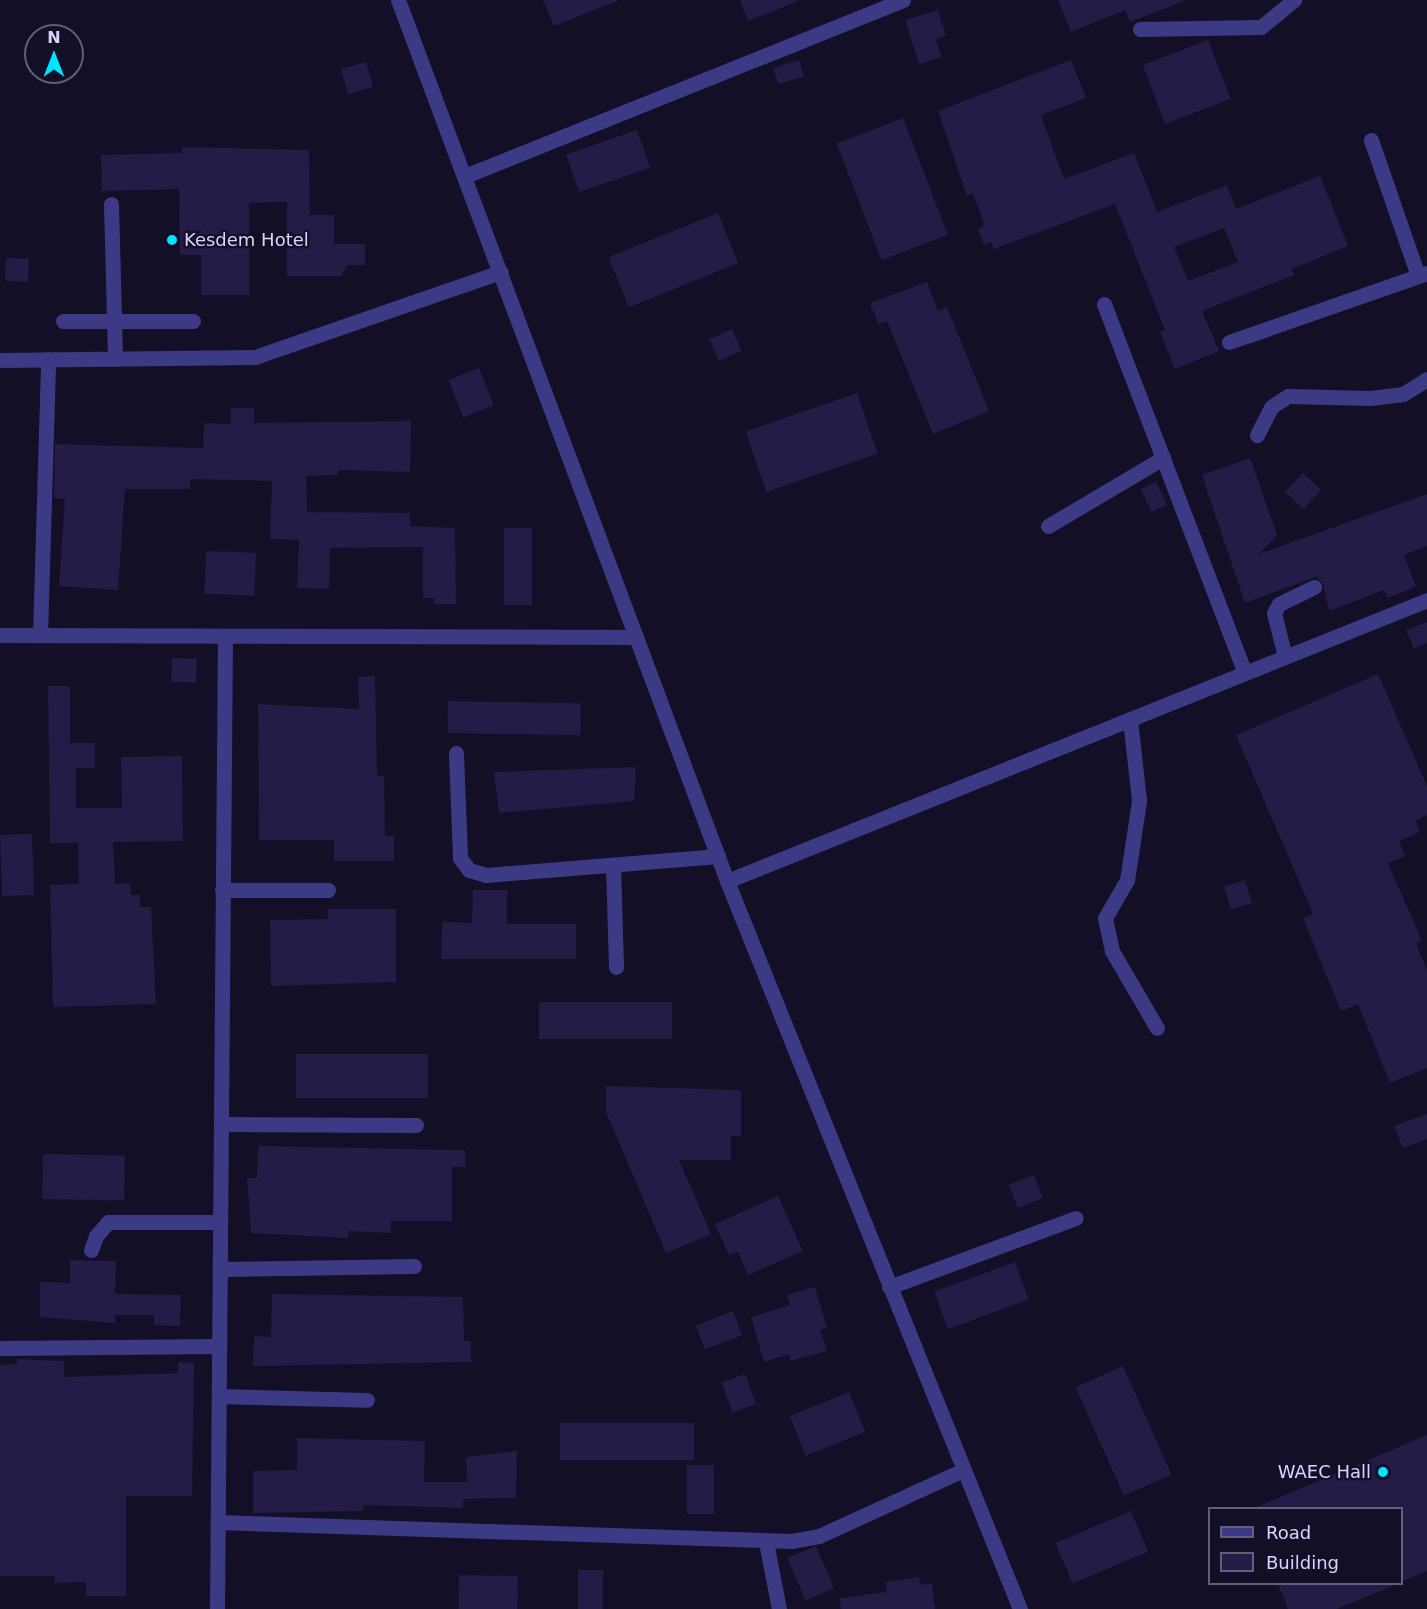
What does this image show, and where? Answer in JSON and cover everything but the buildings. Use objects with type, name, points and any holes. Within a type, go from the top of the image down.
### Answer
[{"type":"street","points":[[398,0],[727,881],[1020,1609]]},
{"type":"street","points":[[465,176],[903,0]]},
{"type":"street","points":[[1140,29],[1261,27],[1294,0]]},
{"type":"street","points":[[1228,342],[1423,274],[1371,140]]},
{"type":"street","points":[[111,204],[115,358]]},
{"type":"street","points":[[0,360],[255,357],[501,272]]},
{"type":"street","points":[[1104,304],[1245,673]]},
{"type":"street","points":[[63,321],[193,321]]},
{"type":"street","points":[[40,635],[48,359]]},
{"type":"street","points":[[1257,435],[1271,407],[1288,396],[1370,398],[1403,394],[1427,379]]},
{"type":"street","points":[[1048,526],[1163,458]]},
{"type":"street","points":[[1285,657],[1274,613],[1279,604],[1314,587]]},
{"type":"street","points":[[727,881],[1427,600]]},
{"type":"street","points":[[0,634],[636,637]]},
{"type":"street","points":[[217,1609],[225,636]]},
{"type":"street","points":[[1130,719],[1139,801],[1126,880],[1105,918],[1112,951],[1157,1028]]},
{"type":"street","points":[[456,753],[460,858],[469,870],[486,875],[718,856]]},
{"type":"street","points":[[613,865],[616,967]]},
{"type":"street","points":[[222,890],[328,890]]},
{"type":"street","points":[[221,1124],[416,1125]]},
{"type":"street","points":[[889,1287],[1076,1218]]},
{"type":"street","points":[[91,1250],[96,1236],[108,1222],[220,1222]]},
{"type":"street","points":[[220,1269],[414,1266]]},
{"type":"street","points":[[0,1348],[219,1346]]},
{"type":"street","points":[[219,1396],[367,1400]]},
{"type":"street","points":[[218,1522],[766,1542],[819,1536],[963,1470]]},
{"type":"street","points":[[766,1542],[779,1609]]},
{"type":"place","name":"Kesdem Hotel","points":[[172,240]]},
{"type":"place","name":"WAEC Hall","points":[[1383,1472]]}]
